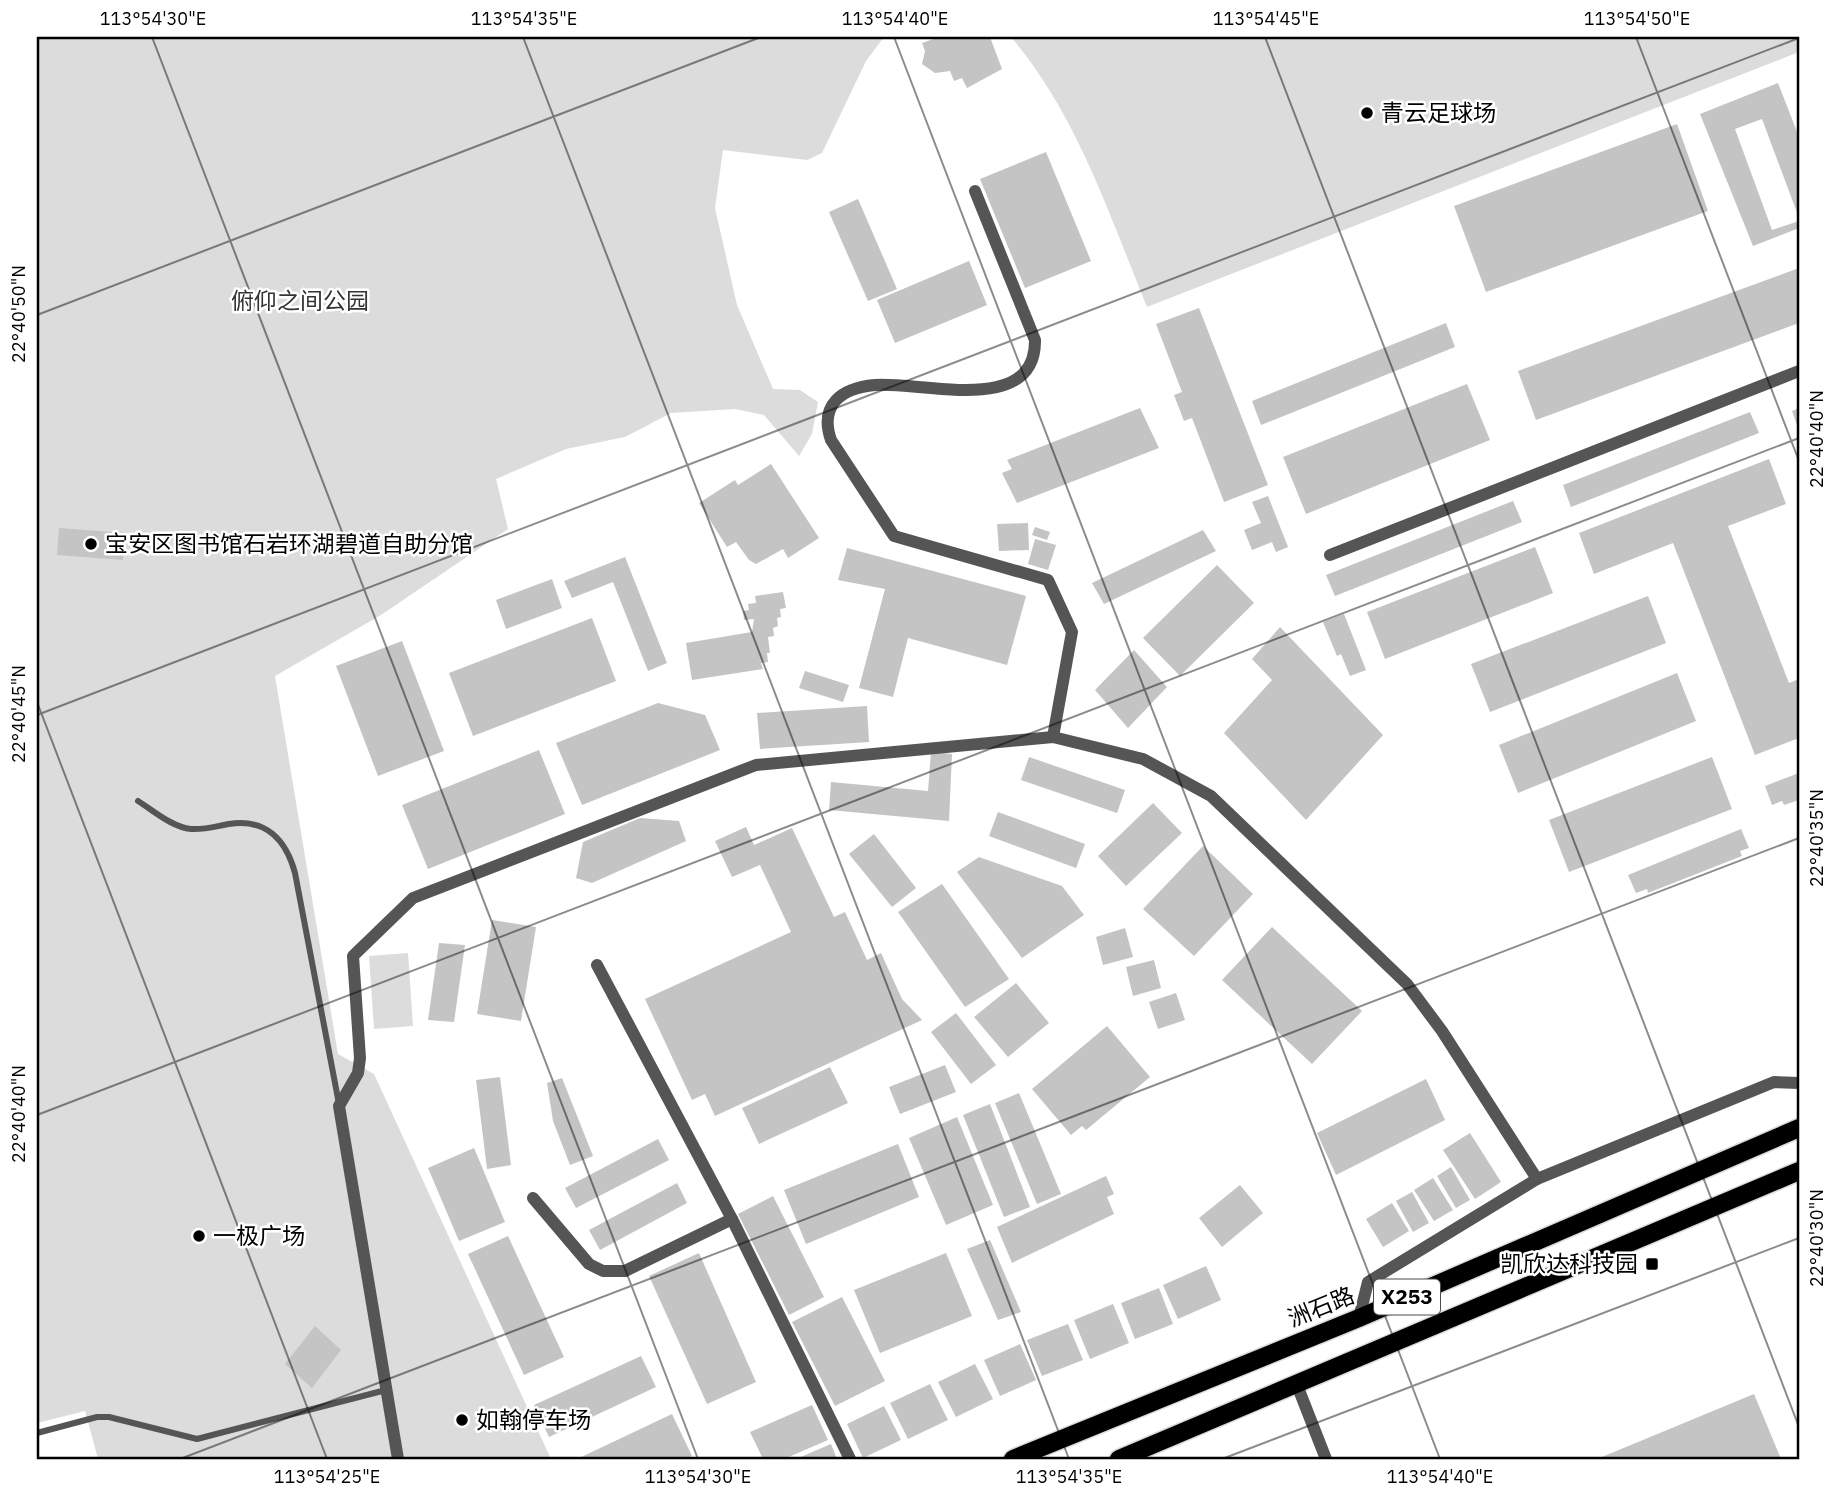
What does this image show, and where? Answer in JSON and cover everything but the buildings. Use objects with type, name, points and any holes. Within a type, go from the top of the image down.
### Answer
[{"type":"main road","name":"洲石路","points":[[1013,1459],[1359,1318],[1799,1128]]},
{"type":"main road","name":"X253","points":[[1118,1459],[1799,1171]]},
{"type":"street","points":[[975,191],[1035,340],[1035,357],[1023,375],[998,386],[961,391],[876,385],[854,390],[838,397],[828,410],[826,425],[831,440],[894,536],[1048,580],[1072,632],[1054,737]]},
{"type":"street","points":[[1330,555],[1799,371]]},
{"type":"street","points":[[398,1459],[339,1106],[358,1073],[360,1058],[353,956],[413,898],[756,765],[1054,737],[1143,759],[1211,796],[1407,984],[1442,1031],[1537,1179]]},
{"type":"street","points":[[597,965],[733,1219],[850,1459]]},
{"type":"street","points":[[1359,1318],[1368,1282],[1537,1179],[1774,1082],[1799,1083]]},
{"type":"street","points":[[533,1198],[589,1264],[603,1271],[625,1271],[733,1219]]},
{"type":"street","points":[[1297,1385],[1326,1459]]},
{"type":"lane","points":[[138,801],[188,829],[245,822],[258,824],[276,835],[286,849],[295,873],[339,1106]]},
{"type":"lane","points":[[37,1433],[97,1417],[109,1417],[197,1439],[386,1390]]},
{"type":"green space","name":"俯仰之间公园","points":[[37,37],[884,37],[866,61],[822,153],[807,160],[723,150],[715,208],[737,305],[773,389],[800,390],[818,402],[812,434],[799,456],[764,415],[735,409],[671,413],[625,437],[566,449],[496,479],[508,529],[381,615],[275,676],[338,1054],[374,1074],[551,1459],[98,1459],[85,1411],[37,1423]]},
{"type":"green space","points":[[1011,37],[1799,37],[1799,52],[1147,307],[1105,201],[1073,132],[1055,99]]},
{"type":"green space","points":[[408,953],[413,1026],[374,1029],[369,956]]},
{"type":"place","name":"青云足球场","points":[[1367,113]]},
{"type":"place","name":"宝安区图书馆石岩环湖碧道自助分馆","points":[[91,544]]},
{"type":"place","name":"一极广场","points":[[199,1236]]},
{"type":"place","name":"凯欣达科技园","points":[[1652,1264]]},
{"type":"place","name":"如翰停车场","points":[[462,1420]]}]
